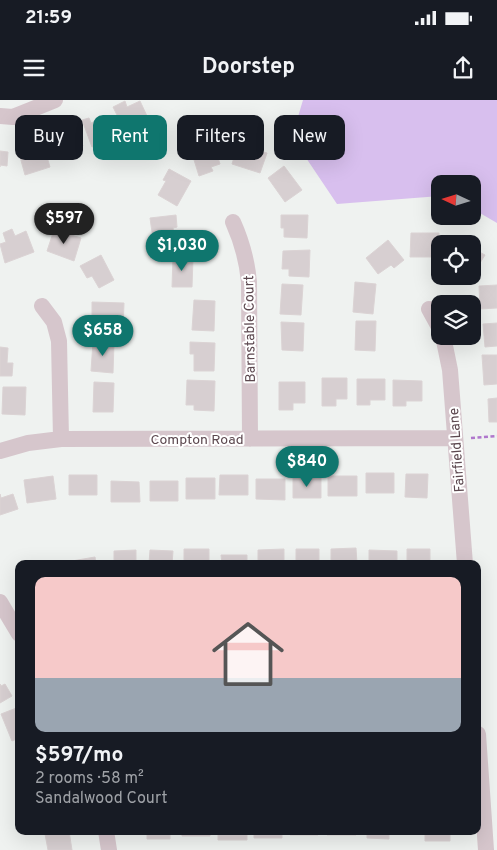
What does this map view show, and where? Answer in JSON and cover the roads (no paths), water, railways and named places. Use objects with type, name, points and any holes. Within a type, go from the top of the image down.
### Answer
[{"type":"street","points":[[0,116],[13,117],[54,100]]},
{"type":"street","name":"Barnstable Court","points":[[233,222],[242,240],[247,259],[249,282],[250,440]]},
{"type":"street","points":[[42,306],[54,322],[59,341],[61,439]]},
{"type":"street","points":[[429,308],[431,312]]},
{"type":"street","name":"Fairfield Lane","points":[[446,345],[463,438],[465,560]]},
{"type":"street","name":"Compton Road","points":[[0,451],[28,443],[61,439],[463,438]]},
{"type":"street","points":[[0,602],[15,627]]},
{"type":"street","points":[[481,799],[486,850]]},
{"type":"street","points":[[107,835],[109,850]]}]
